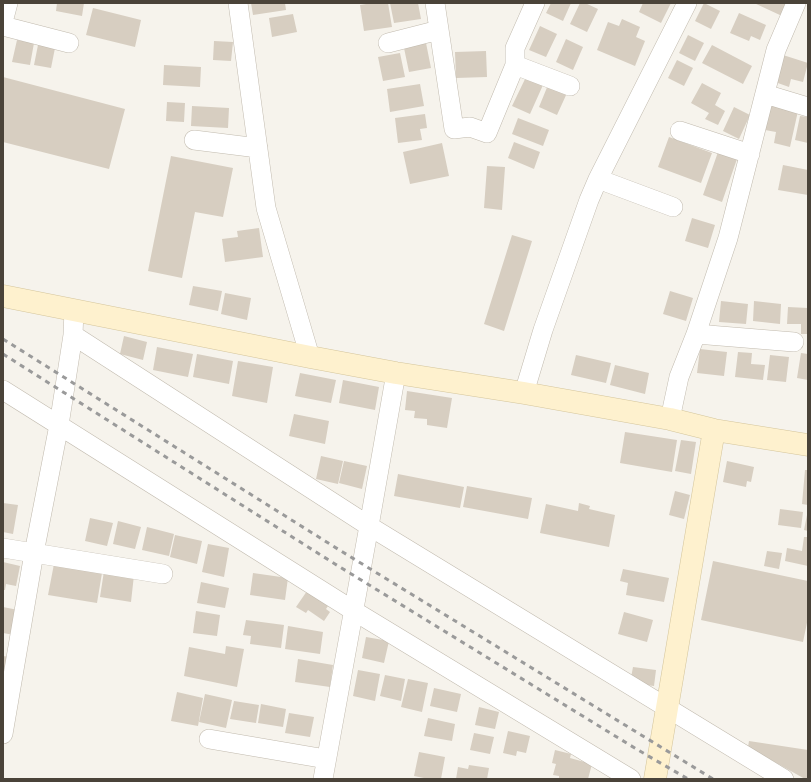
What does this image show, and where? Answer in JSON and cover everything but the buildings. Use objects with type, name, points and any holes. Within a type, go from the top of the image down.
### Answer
[{"type":"street","points":[[3,22],[8,3]]},
{"type":"street","points":[[238,3],[266,208],[310,358]]},
{"type":"street","points":[[435,3],[454,129],[470,127],[487,132],[515,65],[515,48],[535,3]]},
{"type":"street","points":[[524,393],[543,330],[589,200],[598,179],[687,3]]},
{"type":"street","points":[[670,419],[679,377],[696,334],[728,238],[776,50],[796,3]]},
{"type":"street","points":[[3,26],[69,43]]},
{"type":"street","points":[[388,43],[439,30]]},
{"type":"street","points":[[515,65],[570,86]]},
{"type":"street","points":[[765,94],[808,106]]},
{"type":"street","points":[[680,131],[750,154]]},
{"type":"street","points":[[194,140],[258,148]]},
{"type":"street","points":[[598,179],[673,207]]},
{"type":"street","points":[[7,295],[310,358],[524,393],[670,419],[714,430],[808,444]]},
{"type":"street","points":[[3,734],[34,553],[59,425],[73,335],[74,310]]},
{"type":"street","points":[[696,334],[794,342]]},
{"type":"street","points":[[73,335],[369,526],[784,779]]},
{"type":"street","points":[[323,779],[396,373]]},
{"type":"street","points":[[3,390],[354,611],[631,779]]},
{"type":"street","points":[[656,779],[714,430]]},
{"type":"street","points":[[3,548],[163,574]]},
{"type":"street","points":[[209,739],[326,759]]},
{"type":"railway","points":[[3,339],[341,551],[713,779]]},
{"type":"railway","points":[[3,354],[335,564],[638,750],[688,779]]}]
